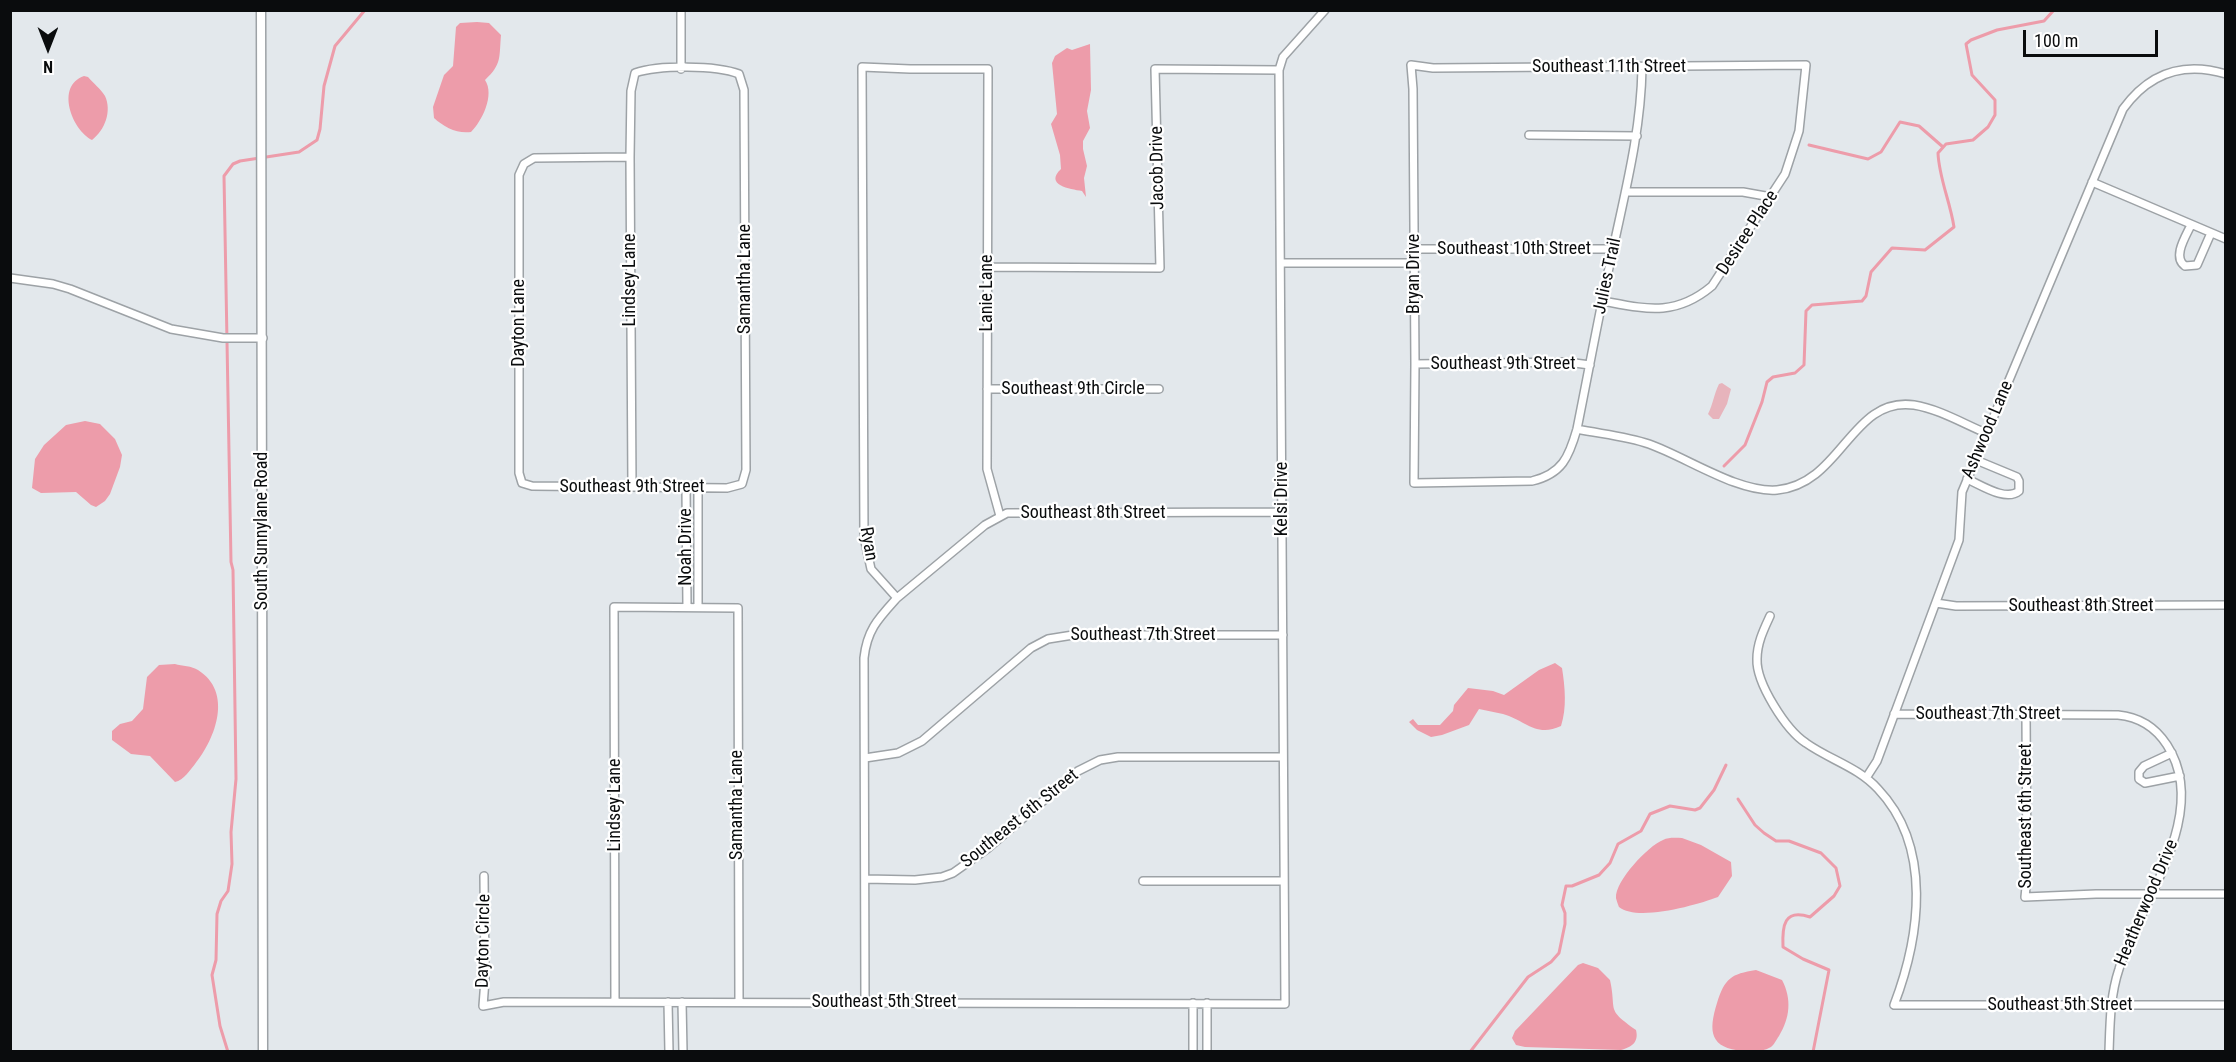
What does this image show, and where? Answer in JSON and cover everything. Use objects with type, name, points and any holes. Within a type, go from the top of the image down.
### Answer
[{"type":"street","name":"South Sunnylane Road","points":[[261,10],[263,1052]]},
{"type":"street","points":[[681,10],[681,69]]},
{"type":"street","name":"Kelsi Drive","points":[[1285,1004],[1280,70],[1283,57],[1325,10]]},
{"type":"street","name":"Southeast 11th Street","points":[[1411,65],[1433,68],[1642,68],[1806,65]]},
{"type":"street","name":"Bryan Drive","points":[[1411,65],[1415,364],[1414,483],[1532,482],[1549,475]]},
{"type":"street","name":"Desiree Place","points":[[1603,301],[1654,309],[1672,308],[1695,299],[1712,286],[1785,174],[1796,140],[1806,65]]},
{"type":"street","name":"Ryan","points":[[897,598],[871,569],[864,537],[862,67],[988,69]]},
{"type":"street","name":"Julies Trail","points":[[1549,475],[1568,457],[1577,429],[1613,249],[1627,192],[1642,102],[1642,68]]},
{"type":"street","name":"Ashwood Lane","points":[[1866,778],[1877,761],[1959,540],[1961,499],[1967,479],[2123,109],[2138,91],[2158,77],[2178,70],[2198,68],[2226,74]]},
{"type":"street","name":"Lindsey Lane","points":[[632,487],[631,91],[635,73],[649,69],[681,69]]},
{"type":"street","name":"Samantha Lane","points":[[681,69],[727,69],[739,74],[744,90],[746,470],[742,484]]},
{"type":"street","name":"Lanie Lane","points":[[988,69],[987,469],[1000,516]]},
{"type":"street","name":"Jacob Drive","points":[[988,267],[1133,266],[1160,268],[1155,69],[1280,70]]},
{"type":"street","points":[[1528,135],[1637,136]]},
{"type":"street","name":"Dayton Lane","points":[[522,483],[519,472],[519,175],[524,164],[534,158],[630,157]]},
{"type":"street","points":[[2092,182],[2226,239]]},
{"type":"street","points":[[1627,192],[1743,192],[1772,197]]},
{"type":"street","points":[[2191,225],[2179,255],[2181,263],[2186,266],[2197,265],[2211,233]]},
{"type":"street","name":"Southeast 10th Street","points":[[1414,249],[1613,249]]},
{"type":"street","name":"Southeast 10th Street","points":[[1282,263],[1413,263]]},
{"type":"street","points":[[10,278],[53,284],[70,289],[171,329],[223,338],[263,338]]},
{"type":"street","name":"Southeast 9th Street","points":[[1415,364],[1567,362],[1590,364]]},
{"type":"street","name":"Southeast 9th Circle","points":[[987,389],[1159,389]]},
{"type":"street","points":[[1577,429],[1646,443],[1737,483],[1768,490],[1794,486],[1815,475],[1830,462],[1869,417],[1877,411],[1893,406],[1924,407],[1986,433]]},
{"type":"street","points":[[1967,479],[2006,495],[2015,495],[2019,491],[2017,477],[1976,460]]},
{"type":"street","name":"Southeast 9th Street","points":[[522,483],[532,486],[727,488],[742,484]]},
{"type":"street","name":"Noah Drive","points":[[686,487],[687,608]]},
{"type":"street","name":"Noah Drive","points":[[698,487],[698,608]]},
{"type":"street","name":"Southeast 8th Street","points":[[897,598],[985,525],[1000,516],[1023,512],[1282,512]]},
{"type":"street","points":[[865,1002],[866,646],[873,627],[897,598]]},
{"type":"street","name":"Southeast 8th Street","points":[[1936,603],[1956,606],[2226,605]]},
{"type":"street","name":"Lindsey Lane","points":[[615,1002],[614,608],[687,608]]},
{"type":"street","points":[[687,608],[698,608]]},
{"type":"street","name":"Samantha Lane","points":[[698,608],[738,608],[739,1002]]},
{"type":"street","points":[[1770,615],[1757,651],[1757,668],[1779,713],[1793,732],[1808,745],[1866,778]]},
{"type":"street","name":"Southeast 7th Street","points":[[865,758],[888,756],[922,741],[1031,648],[1048,639],[1062,636],[1108,634],[1283,635]]},
{"type":"street","name":"Southeast 7th Street","points":[[1894,714],[2082,714]]},
{"type":"street","name":"Heatherwood Drive","points":[[2082,714],[2118,715],[2141,721],[2157,731],[2172,753],[2180,776],[2180,809],[2176,832],[2165,867],[2125,951],[2118,972],[2111,1005],[2109,1052]]},
{"type":"street","name":"Southeast 6th Street","points":[[2026,715],[2027,877],[2025,897],[2153,893],[2226,894]]},
{"type":"street","points":[[2172,753],[2144,766],[2139,772],[2139,779],[2145,783],[2180,776]]},
{"type":"street","name":"Southeast 6th Street","points":[[865,879],[915,880],[942,877],[953,873],[987,849],[1078,771],[1100,760],[1118,757],[1282,757]]},
{"type":"street","name":"Southeast 5th Street","points":[[1866,778],[1879,790],[1895,811],[1906,834],[1915,865],[1916,910],[1913,935],[1903,982],[1894,1005],[2226,1005]]},
{"type":"street","name":"Dayton Circle","points":[[483,1006],[484,876]]},
{"type":"street","points":[[1143,881],[1283,881]]},
{"type":"street","name":"Southeast 5th Street","points":[[483,1006],[504,1002],[1285,1004]]},
{"type":"street","points":[[668,1002],[669,1052]]},
{"type":"street","points":[[682,1002],[683,1052]]},
{"type":"street","points":[[1193,1003],[1193,1052]]},
{"type":"street","points":[[1207,1003],[1207,1052]]},
{"type":"shaded area","points":[[460,23],[489,23],[501,35],[500,55],[497,65],[485,80],[489,93],[483,115],[471,132],[461,132],[446,127],[434,118],[433,107],[444,75],[453,66],[456,27]]},
{"type":"shaded area","points":[[1090,44],[1091,90],[1087,111],[1090,128],[1083,141],[1087,166],[1084,178],[1086,197],[1082,191],[1061,185],[1055,179],[1061,169],[1060,155],[1051,124],[1057,114],[1052,63],[1055,56],[1067,48],[1072,50]]},
{"type":"shaded area","points":[[84,76],[88,77],[103,93],[108,108],[104,126],[92,140],[78,127],[70,108],[70,89],[75,81]]},
{"type":"shaded area","points":[[1722,383],[1731,389],[1727,404],[1719,419],[1713,419],[1708,414],[1717,388]]},
{"type":"shaded area","points":[[85,421],[100,424],[115,439],[122,455],[110,494],[96,507],[76,492],[41,493],[32,488],[35,459],[44,445],[66,425]]},
{"type":"shaded area","points":[[1555,663],[1562,668],[1564,683],[1565,705],[1561,726],[1544,730],[1537,729],[1503,714],[1479,709],[1469,725],[1442,735],[1431,737],[1417,730],[1409,722],[1413,719],[1418,725],[1440,725],[1453,711],[1454,705],[1468,688],[1493,691],[1504,695],[1539,670]]},
{"type":"shaded area","points":[[175,664],[196,669],[209,679],[215,690],[218,716],[203,753],[189,772],[175,782],[150,756],[131,754],[112,740],[112,731],[120,724],[132,721],[143,709],[147,677],[159,665]]},
{"type":"shaded area","points":[[1682,838],[1701,845],[1731,862],[1732,876],[1718,897],[1682,908],[1653,913],[1639,913],[1619,907],[1616,898],[1617,891],[1626,874],[1641,857],[1663,840]]},
{"type":"shaded area","points":[[1583,963],[1598,968],[1610,980],[1614,1009],[1636,1030],[1634,1043],[1621,1050],[1516,1045],[1512,1038],[1515,1031],[1578,965]]},
{"type":"shaded area","points":[[1756,970],[1782,980],[1788,1001],[1783,1029],[1773,1045],[1764,1050],[1732,1049],[1718,1042],[1714,1037],[1714,1013],[1726,983],[1740,973]]},
{"type":"waterway","points":[[228,1052],[220,1026],[212,975],[216,960],[217,914],[221,901],[228,891],[232,864],[231,832],[236,779],[224,176],[233,164],[240,161],[299,152],[317,140],[324,86],[335,46],[365,10]]},
{"type":"waterway","points":[[1724,466],[1745,445],[1762,402],[1767,382],[1773,377],[1795,373],[1804,365],[1806,311],[1812,305],[1862,301],[1866,296],[1871,272],[1892,248],[1925,250],[1954,227],[1940,171],[1938,153],[1946,144],[1973,140],[1988,127],[1995,115],[1995,100],[1972,75],[1966,44],[1997,30],[2044,21],[2054,10]]},
{"type":"waterway","points":[[1809,145],[1868,159],[1881,152],[1900,122],[1919,126],[1943,147]]},
{"type":"waterway","points":[[1470,1052],[1528,977],[1551,962],[1559,953],[1565,924],[1562,905],[1566,886],[1572,886],[1599,875],[1610,863],[1618,844],[1641,831],[1650,814],[1670,806],[1695,810],[1700,808],[1714,790],[1726,765]]},
{"type":"waterway","points":[[1738,799],[1755,825],[1764,833],[1776,841],[1789,841],[1821,853],[1836,868],[1840,886],[1834,896],[1810,917],[1801,915],[1790,917],[1786,921],[1783,932],[1783,947],[1829,970],[1813,1052]]}]
